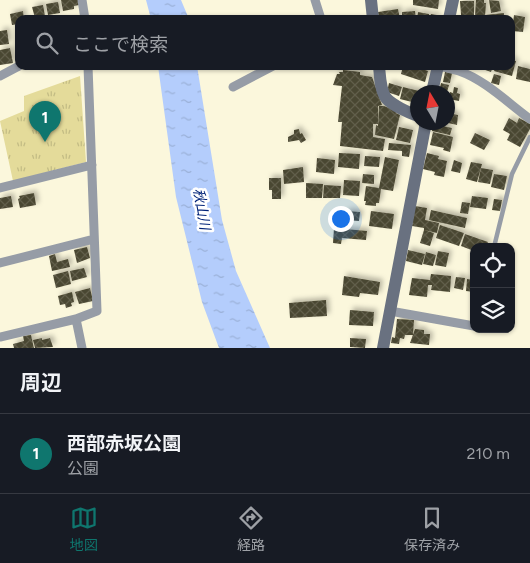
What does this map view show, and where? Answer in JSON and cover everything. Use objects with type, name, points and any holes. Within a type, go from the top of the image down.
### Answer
[{"type":"street","points":[[82,0],[84,15]]},
{"type":"street","points":[[315,0],[320,15]]},
{"type":"street","points":[[371,0],[373,15]]},
{"type":"street","points":[[450,15],[454,0]]},
{"type":"street","points":[[0,76],[15,68]]},
{"type":"street","points":[[0,337],[97,311],[88,70]]},
{"type":"street","points":[[233,87],[265,70]]},
{"type":"street","points":[[379,70],[381,83],[386,97],[410,113]]},
{"type":"street","points":[[434,85],[438,70]]},
{"type":"street","points":[[456,70],[488,87],[530,119]]},
{"type":"street","points":[[383,348],[424,130]]},
{"type":"street","points":[[0,188],[92,165]]},
{"type":"street","points":[[0,263],[94,239]]},
{"type":"street","points":[[390,311],[470,325]]},
{"type":"street","points":[[76,318],[82,348]]},
{"type":"lane","points":[[495,243],[512,174],[530,137]]},
{"type":"green space","points":[[80,76],[86,162],[13,181],[0,121],[24,111],[24,96]]},
{"type":"water","points":[[146,0],[181,0],[187,15],[150,15]]},
{"type":"water","name":"秋山川","points":[[159,70],[198,70],[222,220],[236,271],[270,348],[219,348],[202,302],[176,197]]},
{"type":"building","points":[[61,0],[78,0],[79,5],[74,6],[74,9],[63,11]]},
{"type":"building","points":[[413,0],[439,0],[438,9],[413,5]]},
{"type":"building","points":[[476,0],[484,0],[484,3],[486,3],[485,15],[475,15]]},
{"type":"building","points":[[489,0],[499,1],[501,11],[491,13]]},
{"type":"building","points":[[460,1],[474,1],[474,15],[461,15]]},
{"type":"building","points":[[58,2],[60,13],[48,15],[46,4]]},
{"type":"building","points":[[43,5],[45,15],[34,15],[32,7]]},
{"type":"building","points":[[398,9],[399,15],[378,15],[378,12]]},
{"type":"building","points":[[23,11],[24,15],[15,15],[15,25],[12,25],[10,14]]},
{"type":"building","points":[[415,11],[416,15],[402,15],[402,12]]},
{"type":"building","points":[[418,12],[429,14],[429,15],[418,15]]},
{"type":"building","points":[[504,13],[504,15],[485,15]]},
{"type":"building","points":[[515,15],[525,17],[523,32],[515,31]]},
{"type":"building","points":[[7,30],[9,44],[0,45],[0,31]]},
{"type":"building","points":[[10,48],[13,63],[0,65],[0,50]]},
{"type":"building","points":[[518,66],[530,69],[530,82],[516,79]]},
{"type":"building","points":[[343,70],[360,72],[360,75],[372,77],[382,105],[378,106],[378,124],[373,124],[373,137],[385,139],[383,151],[340,146],[342,122],[338,122],[342,86],[333,85],[337,74],[343,72]]},
{"type":"building","points":[[402,70],[428,71],[425,82],[401,74]]},
{"type":"building","points":[[494,70],[514,70],[512,76]]},
{"type":"building","points":[[445,72],[452,73],[450,83],[443,82]]},
{"type":"building","points":[[494,74],[501,76],[499,85],[491,83]]},
{"type":"building","points":[[389,83],[402,87],[399,96],[387,92]]},
{"type":"building","points":[[403,87],[410,89],[410,102],[400,99]]},
{"type":"building","points":[[455,87],[458,88],[457,93],[460,94],[459,101],[455,100]]},
{"type":"building","points":[[379,106],[395,110],[400,115],[394,139],[375,135],[376,125],[378,126]]},
{"type":"building","points":[[455,114],[458,115],[457,125],[455,125]]},
{"type":"building","points":[[509,118],[517,123],[519,118],[530,124],[530,129],[520,147],[507,140],[510,134],[503,130]]},
{"type":"building","points":[[399,127],[413,130],[410,143],[396,140]]},
{"type":"building","points":[[299,129],[300,134],[302,133],[306,140],[301,143],[299,140],[288,142],[288,137],[294,134],[294,130]]},
{"type":"building","points":[[432,130],[451,130],[450,135]]},
{"type":"building","points":[[433,132],[453,137],[450,152],[443,150],[444,148],[430,145]]},
{"type":"building","points":[[475,133],[490,140],[484,150],[470,143]]},
{"type":"building","points":[[389,143],[411,145],[409,157],[402,156],[402,151],[388,150]]},
{"type":"building","points":[[339,153],[360,154],[359,169],[338,167]]},
{"type":"building","points":[[427,153],[439,156],[438,159],[447,161],[444,177],[434,175],[435,172],[423,169]]},
{"type":"building","points":[[365,156],[380,157],[379,167],[364,166]]},
{"type":"building","points":[[385,157],[399,160],[393,191],[381,189],[379,203],[376,203],[376,206],[365,205],[366,186],[379,188]]},
{"type":"building","points":[[317,158],[335,160],[334,174],[316,172]]},
{"type":"building","points":[[454,160],[462,163],[460,173],[451,171]]},
{"type":"building","points":[[471,162],[482,164],[477,182],[466,179]]},
{"type":"building","points":[[303,167],[304,182],[284,184],[283,170]]},
{"type":"building","points":[[481,168],[493,170],[490,184],[478,182]]},
{"type":"building","points":[[363,174],[374,175],[374,184],[362,183]]},
{"type":"building","points":[[494,174],[507,176],[504,190],[491,187]]},
{"type":"building","points":[[269,178],[281,178],[281,199],[272,199],[272,190],[269,190]]},
{"type":"building","points":[[344,180],[360,181],[359,196],[343,195]]},
{"type":"building","points":[[306,183],[323,184],[322,198],[306,198]]},
{"type":"building","points":[[324,185],[341,186],[340,198],[323,198]]},
{"type":"building","points":[[34,193],[36,205],[20,208],[19,196]]},
{"type":"building","points":[[11,196],[13,207],[0,209],[0,198]]},
{"type":"building","points":[[472,196],[488,198],[486,209],[470,207]]},
{"type":"building","points":[[494,199],[502,200],[500,211],[492,210]]},
{"type":"building","points":[[462,202],[470,203],[468,214],[460,213]]},
{"type":"building","points":[[415,206],[427,208],[425,220],[439,223],[437,233],[412,226]]},
{"type":"building","points":[[431,210],[467,218],[465,228],[429,220]]},
{"type":"building","points":[[346,211],[360,212],[359,221],[346,220]]},
{"type":"building","points":[[371,211],[394,214],[392,229],[369,226]]},
{"type":"building","points":[[440,225],[464,233],[459,246],[436,238]]},
{"type":"building","points":[[334,228],[367,231],[366,240],[342,238],[341,244],[333,243]]},
{"type":"building","points":[[424,230],[434,233],[430,246],[420,243]]},
{"type":"building","points":[[465,234],[488,242],[470,243],[470,249],[461,246]]},
{"type":"building","points":[[87,247],[90,258],[77,263],[74,250]]},
{"type":"building","points":[[408,250],[425,254],[422,265],[406,261]]},
{"type":"building","points":[[438,251],[449,253],[446,267],[435,265]]},
{"type":"building","points":[[426,252],[436,255],[433,266],[423,264]]},
{"type":"building","points":[[55,254],[57,262],[68,259],[70,267],[52,271],[49,256]]},
{"type":"building","points":[[84,268],[87,277],[72,281],[70,271]]},
{"type":"building","points":[[68,271],[71,284],[56,288],[53,275]]},
{"type":"building","points":[[431,274],[451,276],[450,292],[431,290],[432,285],[428,285],[427,297],[409,295],[412,278],[430,280]]},
{"type":"building","points":[[344,276],[380,282],[378,295],[360,293],[359,297],[342,295]]},
{"type":"building","points":[[456,277],[465,278],[463,290],[454,288]]},
{"type":"building","points":[[467,279],[470,279],[470,292],[466,291]]},
{"type":"building","points":[[90,288],[93,301],[79,304],[75,292]]},
{"type":"building","points":[[72,292],[74,302],[71,303],[72,306],[66,308],[65,304],[60,305],[58,296]]},
{"type":"building","points":[[326,300],[327,316],[290,318],[289,303]]},
{"type":"building","points":[[350,310],[374,312],[373,326],[349,325]]},
{"type":"building","points":[[397,319],[414,320],[413,335],[405,335],[404,339],[400,338],[399,344],[391,343],[392,337],[395,338]]},
{"type":"building","points":[[415,329],[424,330],[424,334],[430,334],[429,345],[410,343]]},
{"type":"building","points":[[31,335],[34,348],[14,348],[13,344],[24,341],[23,336]]},
{"type":"building","points":[[42,338],[42,340],[50,338],[53,347],[35,348],[33,340]]},
{"type":"building","points":[[350,338],[366,339],[365,348],[350,347]]},
{"type":"place","name":"西部赤坂公園","points":[[45,142]]}]
